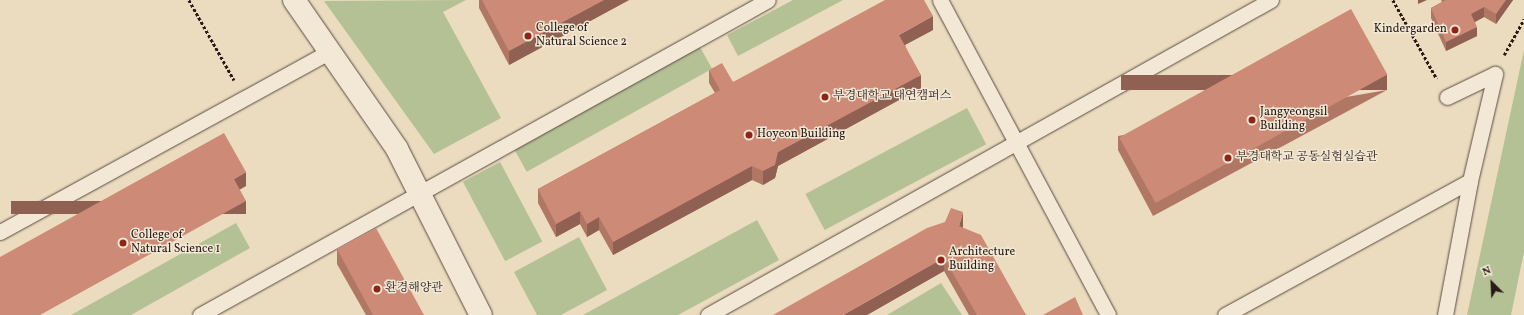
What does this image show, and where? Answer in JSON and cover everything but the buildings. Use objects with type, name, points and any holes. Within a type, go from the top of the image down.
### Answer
[{"type":"street","points":[[294,0],[397,149],[481,315]]},
{"type":"lane","points":[[200,315],[768,0]]},
{"type":"lane","points":[[940,0],[1108,315]]},
{"type":"lane","points":[[708,315],[1271,0]]},
{"type":"lane","points":[[0,232],[245,99],[330,51]]},
{"type":"lane","points":[[1447,97],[1495,74]]},
{"type":"lane","points":[[1445,315],[1470,181],[1495,74]]},
{"type":"lane","points":[[1225,315],[1470,181]]},
{"type":"path","points":[[189,0],[245,99]]},
{"type":"path","points":[[1393,0],[1447,97]]},
{"type":"path","points":[[1495,74],[1524,19]]},
{"type":"green space","points":[[466,0],[443,12],[501,118],[434,154],[324,1]]},
{"type":"green space","points":[[793,0],[843,0],[738,56],[727,35]]},
{"type":"green space","points":[[700,47],[712,69],[527,172],[515,150]]},
{"type":"green space","points":[[1524,50],[1524,252],[1511,315],[1467,315]]},
{"type":"green space","points":[[967,108],[986,144],[825,230],[805,194]]},
{"type":"green space","points":[[500,162],[542,241],[505,261],[463,182]]},
{"type":"green space","points":[[757,220],[779,260],[678,315],[583,315]]},
{"type":"green space","points":[[236,223],[250,248],[131,315],[71,315]]},
{"type":"green space","points":[[579,237],[607,290],[561,315],[537,315],[514,272]]},
{"type":"green space","points":[[941,283],[962,315],[887,315]]},
{"type":"place","name":"Kindergarden","points":[[1455,30]]},
{"type":"place","name":"College of Natural Science 2","points":[[528,36]]},
{"type":"place","name":"부경대학교 대연캠퍼스","points":[[825,97]]},
{"type":"place","name":"Jangyeongsil Building","points":[[1252,120]]},
{"type":"place","name":"Hoyeon Building","points":[[749,135]]},
{"type":"place","name":"부경대학교 공동실험실습관","points":[[1228,158]]},
{"type":"place","name":"College of Natural Science 1","points":[[123,243]]},
{"type":"place","name":"Architecture Building","points":[[941,260]]},
{"type":"place","name":"환경해양관","points":[[377,289]]}]
